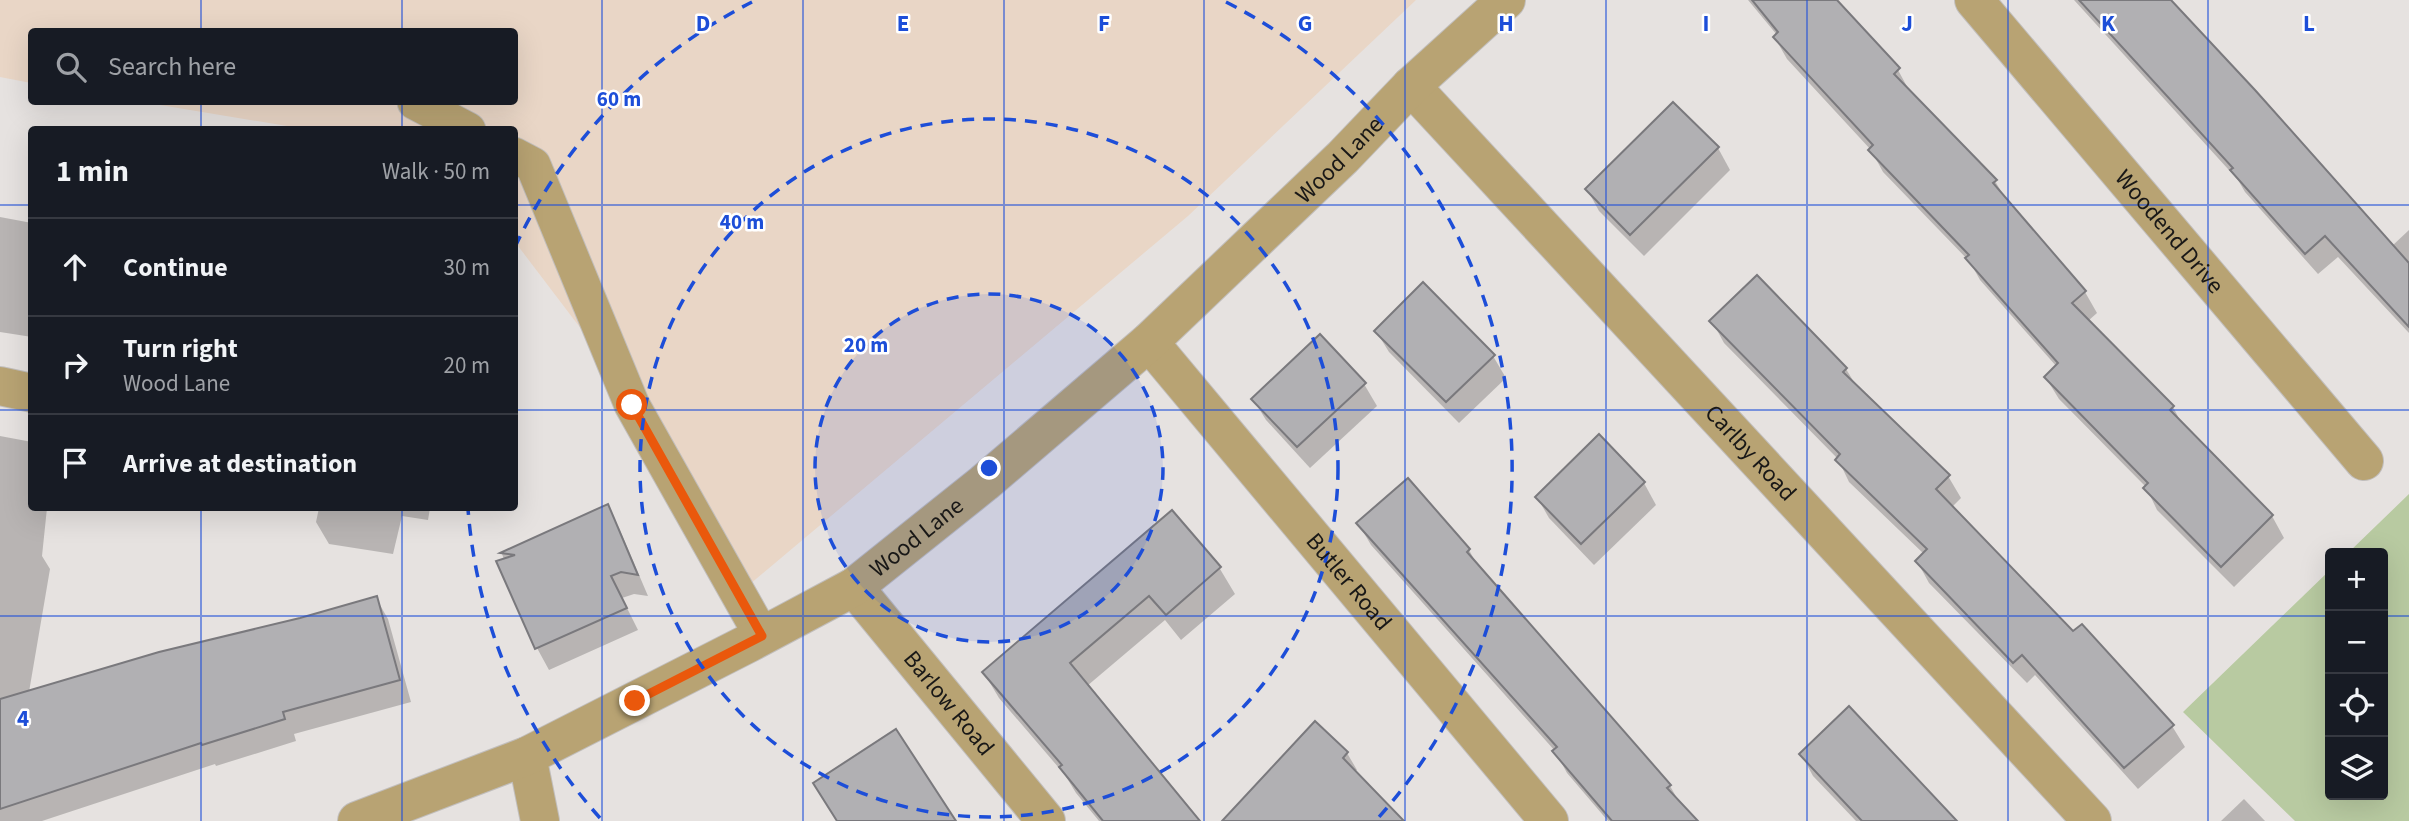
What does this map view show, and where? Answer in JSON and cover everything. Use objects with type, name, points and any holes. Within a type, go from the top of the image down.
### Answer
[{"type":"street","name":"Wood Lane","points":[[357,821],[527,756],[853,587],[984,483],[1149,342],[1343,157],[1411,86],[1506,0]]},
{"type":"street","name":"Woodend Drive","points":[[1974,0],[2364,461]]},
{"type":"street","name":"Carlby Road","points":[[1411,86],[2092,821]]},
{"type":"street","name":"Butler Road","points":[[1149,342],[1549,821]]},
{"type":"street","points":[[0,386],[28,392]]},
{"type":"street","name":"Barlow Road","points":[[853,587],[1046,821]]},
{"type":"street","points":[[527,756],[540,821]]},
{"type":"lane","points":[[421,105],[460,126]]},
{"type":"lane","points":[[518,157],[533,165],[632,405],[762,636]]},
{"type":"shaded area","points":[[0,0],[1416,0],[1188,216],[731,600],[610,367],[518,246],[518,126],[287,126],[160,105],[518,105],[518,28],[28,28],[28,82],[0,77]]},
{"type":"green space","points":[[2409,494],[2409,821],[2295,821],[2183,712],[2325,575],[2325,800],[2388,800],[2388,548],[2353,548]]},
{"type":"building","points":[[1752,0],[1837,0],[1900,68],[1894,74],[1997,180],[1993,183],[2086,291],[2072,303],[2174,406],[2170,410],[2273,515],[2221,567],[2143,488],[2148,483],[2044,377],[2058,363],[1965,258],[1969,255],[1868,150],[1873,145],[1773,37],[1778,32]]},
{"type":"building","points":[[2079,0],[2171,0],[2409,263],[2409,327],[2325,236],[2305,254],[2230,170],[2233,168]]},
{"type":"building","points":[[1673,102],[1719,147],[1630,235],[1585,189]]},
{"type":"building","points":[[1757,275],[1847,368],[1843,372],[1950,475],[1936,489],[2073,631],[2082,624],[2174,725],[2124,768],[2022,655],[2013,663],[1915,561],[1927,549],[1835,460],[1840,454],[1709,321]]},
{"type":"building","points":[[1423,282],[1495,355],[1446,402],[1374,331]]},
{"type":"building","points":[[1320,334],[1366,383],[1297,447],[1251,399]]},
{"type":"building","points":[[1599,434],[1645,482],[1581,544],[1535,497]]},
{"type":"building","points":[[1408,478],[1470,549],[1467,552],[1671,785],[1667,788],[1698,821],[1612,821],[1552,751],[1557,747],[1356,523]]},
{"type":"building","points":[[608,504],[638,575],[621,572],[611,576],[627,608],[535,649],[496,561],[515,555],[500,553]]},
{"type":"building","points":[[1172,510],[1221,567],[1166,615],[1149,596],[1070,663],[1200,821],[1103,821],[1059,767],[1062,765],[982,672]]},
{"type":"building","points":[[377,596],[400,680],[283,712],[285,719],[202,745],[201,743],[0,809],[0,699],[159,652],[300,618]]},
{"type":"building","points":[[1849,706],[1957,821],[1862,821],[1799,754]]},
{"type":"building","points":[[1315,721],[1348,752],[1343,758],[1404,821],[1222,821]]},
{"type":"building","points":[[896,729],[956,821],[837,821],[813,783]]},
{"type":"route","points":[[632,405],[762,636],[635,701]]}]
